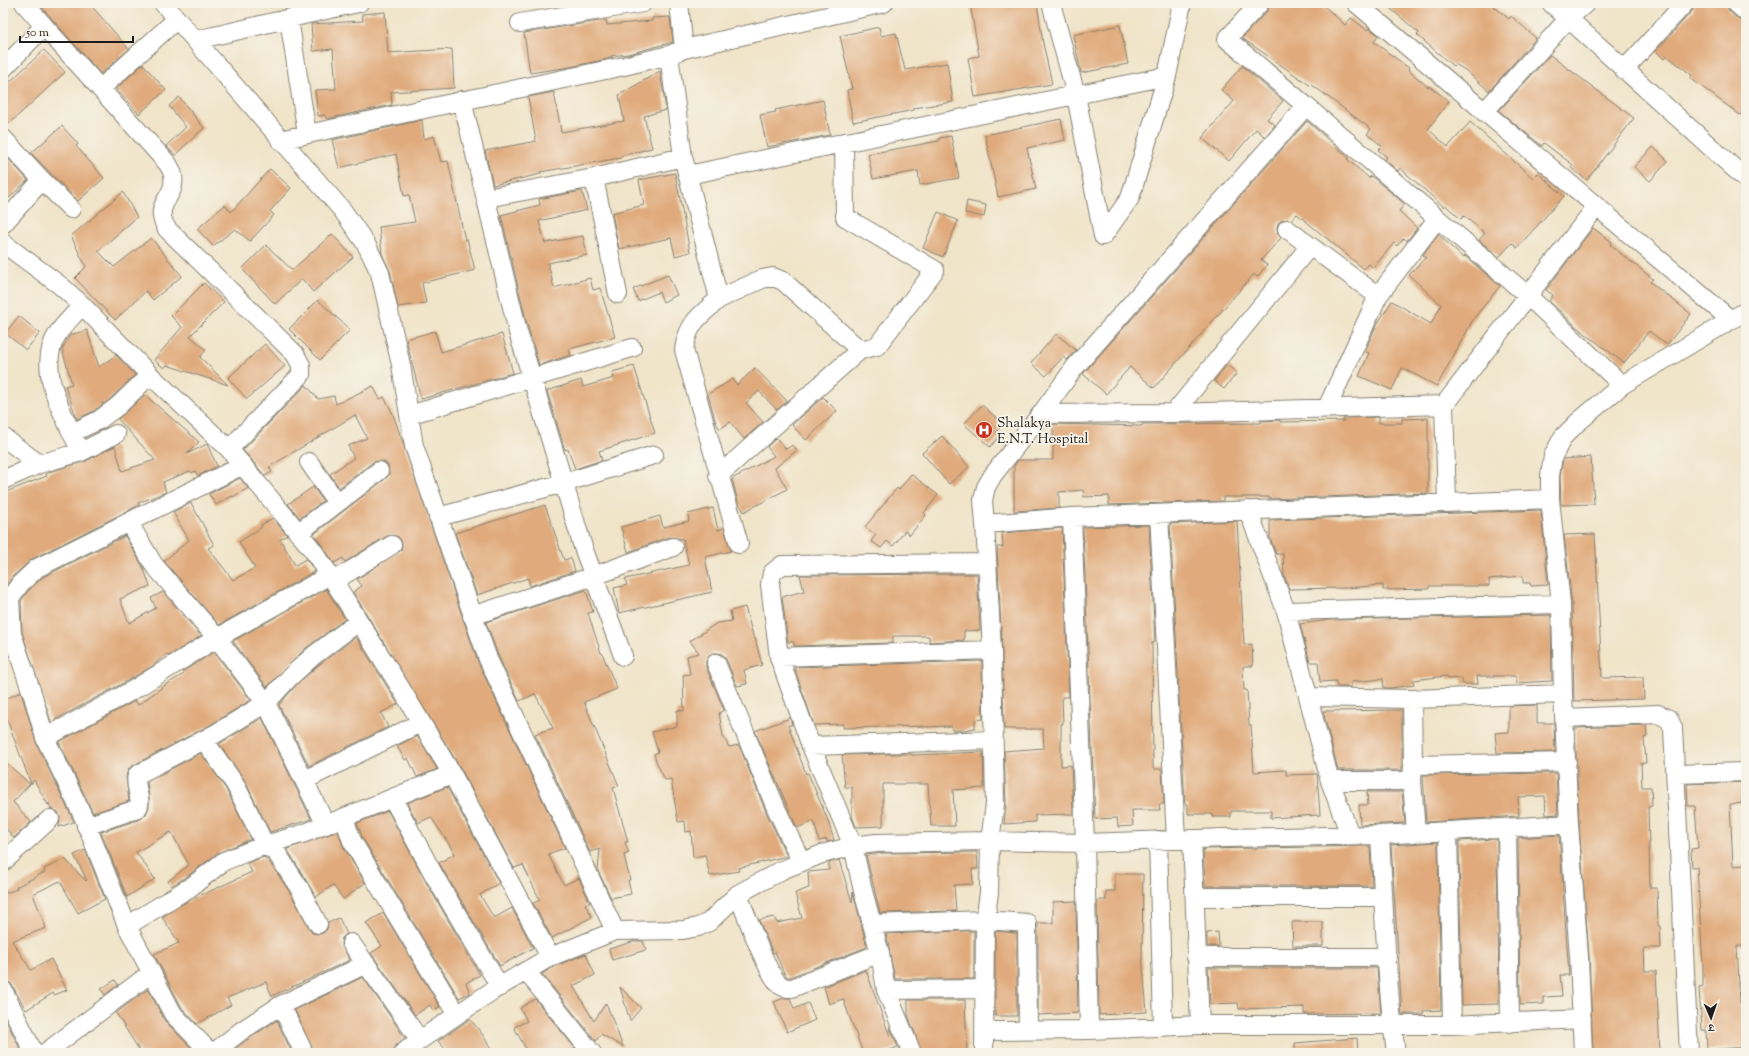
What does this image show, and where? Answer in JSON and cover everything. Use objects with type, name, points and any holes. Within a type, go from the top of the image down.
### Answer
[{"type":"street","points":[[24,3],[168,164],[173,176],[172,185],[162,207],[161,219],[167,229],[295,354],[301,365],[301,375],[229,449]]},
{"type":"street","points":[[163,3],[343,211],[366,244],[380,273],[401,365],[414,446],[472,616],[488,659],[615,931]]},
{"type":"street","points":[[196,40],[289,19],[313,6],[359,3]]},
{"type":"street","points":[[520,23],[563,10],[643,3]]},
{"type":"street","points":[[680,3],[676,52],[683,157],[719,299]]},
{"type":"street","points":[[280,140],[676,52],[826,10],[884,3]]},
{"type":"street","points":[[1051,3],[1076,95],[1103,236],[1130,198],[1167,76],[1181,8],[1180,3]]},
{"type":"street","points":[[1260,3],[1227,39],[1527,295],[1622,385]]},
{"type":"street","points":[[1356,3],[1596,207],[1739,315],[1622,385],[1577,423],[1563,437],[1553,456],[1550,476],[1550,499],[1561,604],[1563,694],[1569,824],[1583,1053]]},
{"type":"street","points":[[1551,3],[1746,179]]},
{"type":"street","points":[[1484,112],[1568,19],[1586,3]]},
{"type":"street","points":[[1624,70],[1685,3]]},
{"type":"street","points":[[1736,3],[1746,12]]},
{"type":"street","points":[[100,89],[177,19]]},
{"type":"street","points":[[289,19],[307,134]]},
{"type":"street","points":[[3,69],[44,26]]},
{"type":"street","points":[[688,175],[1167,76]]},
{"type":"street","points":[[462,100],[518,332],[583,547],[623,656]]},
{"type":"street","points":[[984,1053],[985,920],[989,892],[990,841],[995,804],[992,650],[983,500],[986,487],[993,475],[1042,414],[1075,367],[1306,106]]},
{"type":"street","points":[[3,138],[71,209]]},
{"type":"street","points":[[718,476],[860,350],[877,346],[935,270],[845,217],[844,142]]},
{"type":"street","points":[[486,198],[594,178],[683,157]]},
{"type":"street","points":[[594,178],[618,294]]},
{"type":"street","points":[[3,224],[42,180]]},
{"type":"street","points":[[1447,502],[1444,405],[1596,207]]},
{"type":"street","points":[[1328,408],[1378,296],[1437,219]]},
{"type":"street","points":[[1287,229],[1378,296]]},
{"type":"street","points":[[3,243],[61,286],[82,305],[150,375],[229,449],[298,533],[332,578],[452,774],[550,957]]},
{"type":"street","points":[[1174,413],[1310,246]]},
{"type":"street","points":[[739,544],[718,476],[684,350],[686,335],[691,325],[719,299],[762,279],[773,277],[783,281],[860,350]]},
{"type":"street","points":[[81,452],[51,384],[48,366],[51,350],[58,334],[82,305]]},
{"type":"street","points":[[409,415],[632,348]]},
{"type":"street","points":[[72,433],[99,420],[118,406],[150,375]]},
{"type":"street","points":[[1042,414],[1174,413],[1444,405]]},
{"type":"street","points":[[3,480],[39,464],[81,452],[116,434]]},
{"type":"street","points":[[3,437],[39,464]]},
{"type":"street","points":[[438,517],[654,455]]},
{"type":"street","points":[[309,462],[337,503]]},
{"type":"street","points":[[243,465],[37,568],[20,584],[10,598],[12,634],[33,696],[45,738],[83,816],[127,926],[172,1014],[212,1053],[241,1031],[282,1005],[366,964]]},
{"type":"street","points":[[298,533],[379,471]]},
{"type":"street","points":[[985,524],[1072,517],[1550,499]]},
{"type":"street","points":[[1248,510],[1286,611],[1310,697],[1330,781],[1350,834]]},
{"type":"street","points":[[1159,514],[1184,839],[1195,897],[1196,957],[1200,1025]]},
{"type":"street","points":[[1072,517],[1085,843],[1088,1030]]},
{"type":"street","points":[[129,523],[154,565],[217,638],[266,703],[326,825]]},
{"type":"street","points":[[45,738],[133,690],[217,638],[332,578],[392,544]]},
{"type":"street","points":[[472,616],[594,576],[673,548]]},
{"type":"street","points":[[912,1053],[886,990],[880,953],[863,891],[853,846],[811,746],[779,658],[770,585],[772,573],[782,565],[987,563]]},
{"type":"street","points":[[1286,611],[1561,604]]},
{"type":"street","points":[[86,826],[137,809],[140,806],[135,784],[137,775],[204,740],[266,703],[291,676],[313,656],[358,622]]},
{"type":"street","points":[[779,658],[992,650]]},
{"type":"street","points":[[716,663],[776,808],[801,861]]},
{"type":"street","points":[[1310,697],[1412,699],[1563,694]]},
{"type":"street","points":[[1412,699],[1413,773],[1416,833]]},
{"type":"street","points":[[1565,718],[1658,714],[1669,720],[1673,728],[1689,1053]]},
{"type":"street","points":[[305,780],[420,723]]},
{"type":"street","points":[[204,740],[235,784],[265,845],[276,852],[300,889],[318,924]]},
{"type":"street","points":[[811,746],[994,740]]},
{"type":"street","points":[[1330,781],[1413,773],[1567,762]]},
{"type":"street","points":[[1676,774],[1746,772]]},
{"type":"street","points":[[127,926],[192,886],[224,861],[265,845],[326,825],[452,774]]},
{"type":"street","points":[[393,799],[435,876],[500,987]]},
{"type":"street","points":[[344,818],[352,841],[457,1014]]},
{"type":"street","points":[[5,856],[50,819]]},
{"type":"street","points":[[403,1053],[457,1014],[550,957],[615,931],[683,930],[698,927],[709,922],[735,897],[782,870],[801,861],[853,846],[876,843],[990,841],[1085,843],[1350,834],[1380,835],[1569,824]]},
{"type":"street","points":[[1507,828],[1510,1023]]},
{"type":"street","points":[[1448,831],[1452,1025]]},
{"type":"street","points":[[1380,835],[1387,957],[1392,1024],[1396,1053]]},
{"type":"street","points":[[1158,840],[1163,1026]]},
{"type":"street","points":[[735,897],[766,962],[776,980],[785,988],[792,988],[880,953]]},
{"type":"street","points":[[1195,897],[1383,897]]},
{"type":"street","points":[[873,924],[985,920],[1027,923],[1028,1030]]},
{"type":"street","points":[[351,943],[420,1040]]},
{"type":"street","points":[[1196,957],[1387,957]]},
{"type":"street","points":[[526,971],[592,1053]]},
{"type":"street","points":[[45,1053],[151,973]]},
{"type":"street","points":[[886,990],[985,989]]},
{"type":"street","points":[[3,990],[34,1053]]},
{"type":"street","points":[[282,1005],[304,1053]]},
{"type":"street","points":[[984,1031],[1088,1030],[1200,1025],[1452,1025],[1582,1019]]},
{"type":"building","points":[[38,3],[89,3],[129,49],[102,73],[100,73]]},
{"type":"building","points":[[970,3],[1037,3],[1043,43],[1052,84],[975,97],[968,58],[979,56]]},
{"type":"building","points":[[1270,3],[1321,3],[1345,25],[1351,18],[1367,30],[1369,28],[1378,35],[1374,42],[1409,68],[1408,70],[1428,87],[1429,86],[1449,101],[1428,129],[1448,147],[1470,122],[1533,178],[1538,173],[1564,196],[1517,248],[1512,243],[1499,257],[1479,240],[1485,233],[1464,216],[1461,219],[1445,205],[1444,207],[1400,168],[1398,171],[1385,160],[1387,157],[1378,150],[1382,146],[1367,134],[1371,129],[1312,85],[1311,86],[1242,38],[1268,10]]},
{"type":"building","points":[[1384,3],[1490,3],[1509,19],[1511,16],[1536,38],[1489,91],[1465,70],[1455,64],[1453,66],[1417,35],[1419,33]]},
{"type":"building","points":[[1695,3],[1726,3],[1729,11],[1739,20],[1746,22],[1746,108],[1740,115],[1690,78],[1692,75],[1667,56],[1664,59],[1656,51],[1693,10]]},
{"type":"building","points":[[385,12],[388,53],[452,49],[454,88],[391,92],[392,105],[326,119],[325,115],[318,116],[315,90],[336,89],[333,49],[313,51],[311,24],[363,21],[362,14]]},
{"type":"building","points":[[670,17],[673,42],[628,54],[611,56],[612,58],[570,67],[530,73],[524,33],[606,20],[607,25],[652,21],[652,18]]},
{"type":"building","points":[[1120,25],[1128,64],[1081,73],[1073,35]]},
{"type":"building","points":[[879,27],[881,36],[896,33],[905,70],[947,63],[953,102],[914,108],[914,110],[853,122],[847,90],[852,89],[840,36]]},
{"type":"building","points":[[44,50],[65,72],[10,123],[3,116],[3,88]]},
{"type":"building","points":[[1550,55],[1634,118],[1587,180],[1571,168],[1573,165],[1544,143],[1542,146],[1499,111]]},
{"type":"building","points":[[143,64],[166,90],[139,114],[116,89]]},
{"type":"building","points":[[1242,66],[1283,101],[1267,119],[1275,125],[1265,137],[1256,129],[1229,161],[1202,138],[1234,101],[1221,90]]},
{"type":"building","points":[[660,71],[666,110],[644,116],[652,148],[621,156],[621,158],[540,172],[541,174],[493,185],[485,151],[536,141],[528,97],[554,92],[561,132],[624,121],[619,95]]},
{"type":"building","points":[[179,97],[204,128],[175,155],[166,146],[186,127],[169,106]]},
{"type":"building","points":[[823,100],[830,135],[767,147],[760,115],[776,112],[775,110]]},
{"type":"building","points":[[1061,119],[1065,140],[1027,148],[1036,189],[998,197],[985,135]]},
{"type":"building","points":[[422,120],[424,139],[434,136],[441,162],[448,161],[465,240],[467,239],[475,270],[422,283],[426,303],[398,307],[390,271],[382,254],[379,227],[415,222],[409,195],[404,196],[396,154],[339,168],[332,140]]},
{"type":"building","points":[[1307,121],[1369,178],[1371,176],[1405,204],[1399,211],[1417,228],[1407,241],[1404,238],[1397,246],[1394,243],[1373,268],[1369,264],[1364,269],[1297,214],[1291,220],[1282,220],[1278,223],[1277,228],[1278,234],[1281,238],[1261,260],[1267,265],[1257,277],[1254,274],[1154,388],[1130,367],[1106,394],[1083,374]]},
{"type":"building","points":[[62,126],[78,144],[76,146],[104,178],[78,201],[31,153]]},
{"type":"building","points":[[951,136],[959,178],[920,185],[918,171],[873,179],[868,154],[939,141],[939,138]]},
{"type":"building","points":[[1653,147],[1668,161],[1650,181],[1634,167]]},
{"type":"building","points":[[3,153],[28,180],[9,198],[3,192]]},
{"type":"building","points":[[270,169],[291,188],[270,211],[274,215],[250,241],[235,229],[213,246],[197,229],[225,205],[231,212]]},
{"type":"building","points":[[675,173],[690,252],[675,256],[671,238],[619,249],[612,213],[644,205],[639,180]]},
{"type":"building","points":[[582,191],[587,210],[539,221],[545,243],[583,236],[587,255],[548,263],[554,288],[590,278],[593,290],[600,288],[615,337],[569,349],[571,355],[539,365],[526,320],[501,215],[540,205],[539,199]]},
{"type":"building","points":[[123,192],[137,217],[98,251],[114,267],[151,238],[182,276],[153,300],[146,291],[115,320],[75,278],[86,267],[71,236]]},
{"type":"building","points":[[967,201],[986,205],[984,217],[965,213]]},
{"type":"building","points":[[938,212],[958,221],[943,257],[923,248]]},
{"type":"building","points":[[1593,228],[1612,242],[1610,245],[1653,279],[1650,282],[1691,314],[1667,345],[1649,331],[1624,363],[1574,325],[1549,301],[1553,295],[1546,290]]},
{"type":"building","points":[[332,234],[353,257],[313,292],[302,279],[275,304],[242,269],[266,245],[292,270]]},
{"type":"building","points":[[1438,234],[1463,258],[1465,256],[1500,286],[1474,318],[1437,386],[1402,368],[1392,390],[1359,376],[1369,353],[1365,351],[1376,326],[1392,301],[1431,324],[1441,305],[1409,275],[1426,257],[1423,255]]},
{"type":"building","points":[[668,275],[677,295],[663,302],[659,292],[638,301],[633,289]]},
{"type":"building","points":[[204,283],[224,302],[190,336],[206,350],[200,357],[228,385],[167,365],[164,368],[154,360],[182,327],[171,316]]},
{"type":"building","points":[[318,300],[350,330],[320,360],[289,329]]},
{"type":"building","points":[[19,316],[40,333],[26,350],[5,333]]},
{"type":"building","points":[[87,330],[99,367],[116,355],[135,375],[104,404],[102,402],[103,404],[94,411],[77,419],[65,386],[72,384],[62,349],[70,335]]},
{"type":"building","points":[[435,331],[441,352],[502,334],[513,373],[421,399],[406,339]]},
{"type":"building","points":[[1056,334],[1076,350],[1067,360],[1063,357],[1046,376],[1031,363]]},
{"type":"building","points":[[265,344],[285,366],[247,399],[228,378]]},
{"type":"building","points":[[1227,365],[1237,373],[1224,389],[1214,381]]},
{"type":"building","points":[[634,366],[655,433],[599,451],[602,460],[575,469],[568,449],[565,450],[547,391],[581,380],[583,387],[614,378],[612,372]]},
{"type":"building","points":[[755,368],[787,401],[777,410],[759,391],[746,403],[763,422],[744,439],[730,422],[720,429],[716,423],[708,394],[733,379],[737,385]]},
{"type":"building","points":[[306,385],[318,399],[334,396],[336,404],[373,386],[380,399],[384,397],[393,414],[478,662],[565,848],[548,854],[564,885],[579,878],[590,903],[585,904],[592,917],[552,938],[533,903],[540,900],[523,865],[514,868],[461,769],[353,592],[362,586],[357,579],[401,550],[401,540],[397,536],[387,536],[345,562],[343,558],[334,563],[314,534],[385,479],[389,475],[388,465],[383,461],[373,462],[339,488],[330,474],[354,458],[348,446],[367,438],[355,415],[269,467],[272,472],[265,476],[243,450]]},
{"type":"building","points":[[145,395],[199,442],[187,454],[207,444],[217,466],[198,476],[195,471],[192,473],[190,471],[163,482],[166,492],[138,503],[139,505],[32,559],[13,576],[3,590],[3,493],[47,476],[46,474],[52,471],[86,461],[115,446],[122,471],[155,460],[118,419]]},
{"type":"building","points":[[823,397],[837,411],[806,440],[792,425]]},
{"type":"building","points":[[982,405],[1000,421],[998,424],[1001,427],[996,432],[1000,436],[990,447],[964,424]]},
{"type":"building","points":[[1379,417],[1379,423],[1402,423],[1402,419],[1428,418],[1428,493],[1269,499],[1269,497],[1223,497],[1223,501],[1109,505],[1109,496],[1084,497],[1083,490],[1059,492],[1059,508],[1014,511],[1014,466],[1018,460],[1053,460],[1053,424],[1142,426],[1142,424],[1261,423],[1261,421],[1280,420],[1280,422],[1344,421],[1344,418]]},
{"type":"building","points":[[942,436],[969,467],[949,484],[922,453]]},
{"type":"building","points":[[776,438],[786,449],[793,445],[797,450],[775,468],[787,489],[744,512],[738,502],[732,479],[774,456],[767,447]]},
{"type":"building","points":[[1591,457],[1594,504],[1561,505],[1560,477],[1563,459]]},
{"type":"building","points":[[911,474],[938,495],[924,513],[926,515],[910,535],[905,531],[893,546],[887,541],[881,548],[871,541],[876,535],[865,527],[897,488],[899,490]]},
{"type":"building","points":[[240,478],[248,488],[216,505],[209,494]]},
{"type":"building","points":[[313,487],[323,501],[300,518],[288,504]]},
{"type":"building","points":[[191,503],[214,545],[208,548],[233,580],[255,568],[239,542],[262,527],[261,525],[273,518],[287,535],[280,539],[295,565],[306,559],[315,571],[219,625],[164,561],[189,540],[173,512]]},
{"type":"building","points":[[545,505],[564,560],[571,558],[575,571],[530,586],[528,578],[477,595],[455,533]]},
{"type":"building","points":[[713,508],[718,530],[724,528],[731,551],[705,557],[712,592],[619,613],[614,588],[627,585],[625,579],[689,565],[683,539],[669,537],[628,552],[621,527],[660,516],[663,527],[689,521],[688,514]]},
{"type":"building","points":[[1541,510],[1548,585],[1531,586],[1530,583],[1523,583],[1523,576],[1489,579],[1489,586],[1429,586],[1429,589],[1383,590],[1383,585],[1346,588],[1289,589],[1284,575],[1283,554],[1276,554],[1270,538],[1270,520]]},
{"type":"building","points":[[1237,521],[1244,645],[1252,644],[1253,666],[1243,666],[1244,690],[1247,690],[1249,725],[1251,725],[1254,772],[1286,770],[1286,775],[1317,774],[1320,815],[1271,818],[1271,811],[1231,811],[1231,817],[1212,817],[1212,814],[1188,814],[1188,804],[1185,804],[1170,524]]},
{"type":"building","points":[[1149,525],[1155,642],[1152,643],[1153,769],[1162,769],[1164,804],[1159,804],[1160,810],[1132,810],[1133,826],[1118,827],[1117,818],[1095,819],[1083,527]]},
{"type":"building","points":[[1062,528],[1069,697],[1062,697],[1063,724],[1061,724],[1061,766],[1071,765],[1073,814],[1035,815],[1035,822],[1004,824],[1006,804],[1004,751],[1044,748],[1043,729],[1004,729],[997,547],[1003,547],[1002,533]]},
{"type":"building","points":[[1595,534],[1602,677],[1643,677],[1644,699],[1574,701],[1572,604],[1564,535]]},
{"type":"building","points":[[125,536],[143,567],[150,586],[120,599],[129,623],[156,608],[151,598],[163,592],[201,636],[169,656],[167,654],[151,667],[127,681],[51,722],[22,632],[21,601],[28,591],[43,577]]},
{"type":"building","points":[[977,574],[980,630],[964,631],[964,640],[929,642],[929,636],[893,636],[893,643],[794,646],[794,642],[788,642],[782,597],[804,591],[800,575]]},
{"type":"building","points":[[326,589],[345,619],[306,648],[267,687],[233,641]]},
{"type":"building","points":[[586,590],[593,612],[588,613],[601,653],[617,689],[584,702],[619,786],[613,788],[628,842],[625,842],[629,853],[624,855],[630,880],[628,880],[631,894],[611,898],[598,871],[600,849],[590,852],[535,734],[553,728],[535,694],[519,701],[498,655],[486,622]]},
{"type":"building","points":[[745,607],[762,665],[744,670],[747,684],[737,686],[726,659],[722,654],[712,653],[706,661],[706,667],[724,710],[719,713],[723,736],[729,747],[739,745],[766,812],[787,856],[738,868],[739,871],[710,876],[705,855],[693,857],[691,831],[686,832],[685,821],[678,822],[671,779],[665,780],[656,761],[654,754],[658,752],[652,732],[677,726],[677,710],[684,711],[683,675],[690,674],[687,656],[699,653],[690,641],[717,623],[732,621],[730,611]]},
{"type":"building","points":[[1551,615],[1552,681],[1516,683],[1516,676],[1477,676],[1478,684],[1462,684],[1462,678],[1448,679],[1447,676],[1413,680],[1414,685],[1391,688],[1384,688],[1383,679],[1351,682],[1351,687],[1337,687],[1336,681],[1320,682],[1318,662],[1310,662],[1300,624],[1330,620]]},
{"type":"building","points":[[356,637],[398,704],[381,713],[388,727],[309,766],[279,705],[298,683],[320,664]]},
{"type":"building","points":[[214,652],[251,700],[210,725],[132,766],[128,769],[126,777],[129,801],[93,813],[59,742],[135,701],[138,705],[165,685],[184,674],[182,672]]},
{"type":"building","points":[[982,661],[983,719],[975,720],[975,728],[965,730],[952,730],[951,726],[843,728],[843,724],[814,725],[795,667]]},
{"type":"building","points":[[21,692],[36,742],[74,822],[59,827],[60,817],[58,812],[51,809],[49,803],[48,805],[34,780],[31,784],[6,717],[3,719],[3,700]]},
{"type":"building","points":[[1537,705],[1537,723],[1554,723],[1555,752],[1497,753],[1495,733],[1509,732],[1509,706]]},
{"type":"building","points":[[1402,710],[1402,770],[1338,770],[1323,711]]},
{"type":"building","points":[[262,718],[311,819],[270,832],[244,779],[219,744]]},
{"type":"building","points":[[790,718],[792,725],[788,725],[806,774],[808,773],[827,818],[834,840],[827,842],[827,839],[819,841],[814,821],[797,828],[755,731]]},
{"type":"building","points":[[1646,725],[1647,737],[1644,738],[1646,763],[1641,763],[1642,787],[1651,787],[1652,806],[1648,807],[1650,888],[1657,888],[1658,926],[1660,926],[1661,948],[1644,948],[1645,971],[1656,971],[1660,1053],[1593,1053],[1589,956],[1579,823],[1575,728]]},
{"type":"building","points":[[417,736],[437,769],[417,777],[408,758],[405,760],[397,746]]},
{"type":"building","points":[[983,752],[984,788],[953,790],[955,826],[931,826],[928,784],[883,784],[883,826],[856,827],[852,816],[852,787],[845,787],[842,755],[912,755]]},
{"type":"building","points":[[201,753],[226,789],[251,839],[218,853],[186,877],[171,886],[168,881],[189,865],[171,832],[136,852],[155,879],[127,897],[101,832],[141,819],[146,814],[149,807],[147,782]]},
{"type":"building","points":[[3,760],[30,784],[13,802],[31,822],[14,838],[3,825]]},
{"type":"building","points":[[1556,773],[1558,814],[1546,815],[1545,796],[1518,797],[1519,816],[1426,822],[1423,775]]},
{"type":"building","points":[[1746,782],[1746,803],[1730,804],[1733,866],[1746,865],[1746,946],[1737,946],[1740,1003],[1746,1003],[1746,1047],[1707,1050],[1706,1030],[1702,1030],[1699,988],[1703,987],[1703,965],[1697,867],[1692,867],[1691,849],[1698,848],[1695,806],[1688,806],[1687,784]]},
{"type":"building","points":[[447,787],[499,883],[480,895],[494,918],[512,908],[533,948],[500,966],[439,863],[454,854],[449,844],[431,817],[418,823],[407,803]]},
{"type":"building","points":[[1367,792],[1402,792],[1405,823],[1360,825],[1359,805],[1368,805]]},
{"type":"building","points":[[388,811],[426,882],[480,975],[466,983],[470,993],[459,998],[362,837],[357,823]]},
{"type":"building","points":[[338,831],[343,846],[365,883],[343,899],[333,885],[316,897],[287,849]]},
{"type":"building","points":[[1559,835],[1569,975],[1560,975],[1562,996],[1543,997],[1543,1004],[1520,1005],[1518,838]]},
{"type":"building","points":[[1497,839],[1499,1004],[1462,1005],[1459,841]]},
{"type":"building","points":[[1438,842],[1441,1010],[1423,1011],[1423,1014],[1402,1014],[1391,845]]},
{"type":"building","points":[[1370,846],[1372,886],[1205,886],[1203,849]]},
{"type":"building","points":[[85,850],[105,899],[78,913],[60,881],[33,894],[46,928],[12,941],[31,970],[51,959],[67,990],[54,995],[53,993],[26,1010],[12,985],[3,975],[3,894],[17,889],[16,887],[45,872],[44,869],[65,859],[86,881],[87,880],[74,855]]},
{"type":"building","points":[[977,852],[978,869],[972,869],[973,884],[954,885],[956,911],[880,913],[866,855],[884,853]]},
{"type":"building","points":[[264,857],[268,860],[291,894],[312,933],[323,933],[327,929],[328,923],[339,918],[347,934],[342,938],[341,944],[350,960],[272,996],[266,982],[227,998],[231,1005],[197,1024],[182,1008],[154,954],[179,943],[162,917],[186,902],[252,872],[247,863]]},
{"type":"building","points":[[839,860],[852,902],[853,892],[867,947],[787,977],[775,952],[773,953],[759,920],[774,917],[777,923],[802,918],[795,893],[809,888],[808,872],[829,870],[829,863]]},
{"type":"building","points":[[1115,874],[1143,874],[1142,956],[1147,1012],[1099,1015],[1097,900],[1106,900],[1106,891],[1115,891]]},
{"type":"building","points":[[1076,901],[1078,1013],[1038,1015],[1038,923],[1053,923],[1053,902]]},
{"type":"building","points":[[383,913],[440,1007],[433,1010],[430,1005],[415,1015],[371,953],[382,946],[366,923]]},
{"type":"building","points":[[1292,922],[1323,922],[1323,946],[1293,946]]},
{"type":"building","points":[[974,931],[974,979],[895,979],[886,934]]},
{"type":"building","points":[[995,931],[1017,933],[1017,1016],[995,1016]]},
{"type":"building","points":[[1218,932],[1219,946],[1207,946],[1207,933]]},
{"type":"building","points":[[635,941],[643,941],[646,950],[612,960],[609,949]]},
{"type":"building","points":[[586,954],[595,975],[573,986],[594,1021],[606,1003],[623,1047],[601,1034],[596,1041],[542,974],[555,966]]},
{"type":"building","points":[[1208,968],[1377,968],[1381,1013],[1304,1014],[1304,1007],[1239,1009],[1238,1003],[1210,1004]]},
{"type":"building","points":[[866,970],[890,1037],[890,1026],[898,1047],[883,1053],[863,1053],[843,999],[829,1004],[824,987]]},
{"type":"building","points":[[363,977],[405,1038],[397,1044],[392,1053],[314,1053],[295,1010]]},
{"type":"building","points":[[115,980],[118,985],[105,995],[101,989]]},
{"type":"building","points":[[620,987],[641,1008],[630,1021]]},
{"type":"building","points":[[148,989],[165,1021],[196,1053],[141,1053],[116,1013]]},
{"type":"building","points":[[784,998],[790,998],[794,1009],[808,1003],[815,1020],[787,1032],[774,1002]]},
{"type":"building","points":[[535,999],[579,1053],[528,1053],[514,1027],[527,1021],[520,1008]]},
{"type":"building","points":[[908,1000],[965,1000],[967,1053],[922,1053],[908,1015]]},
{"type":"building","points":[[3,1014],[22,1053],[3,1053]]},
{"type":"building","points":[[470,1019],[483,1035],[493,1053],[449,1053],[438,1041]]},
{"type":"building","points":[[277,1020],[292,1053],[230,1053],[247,1040]]},
{"type":"building","points":[[1357,1038],[1358,1053],[1295,1053],[1295,1043]]},
{"type":"place","name":"Shalakya E.N.T. Hospital","points":[[984,430]]}]
